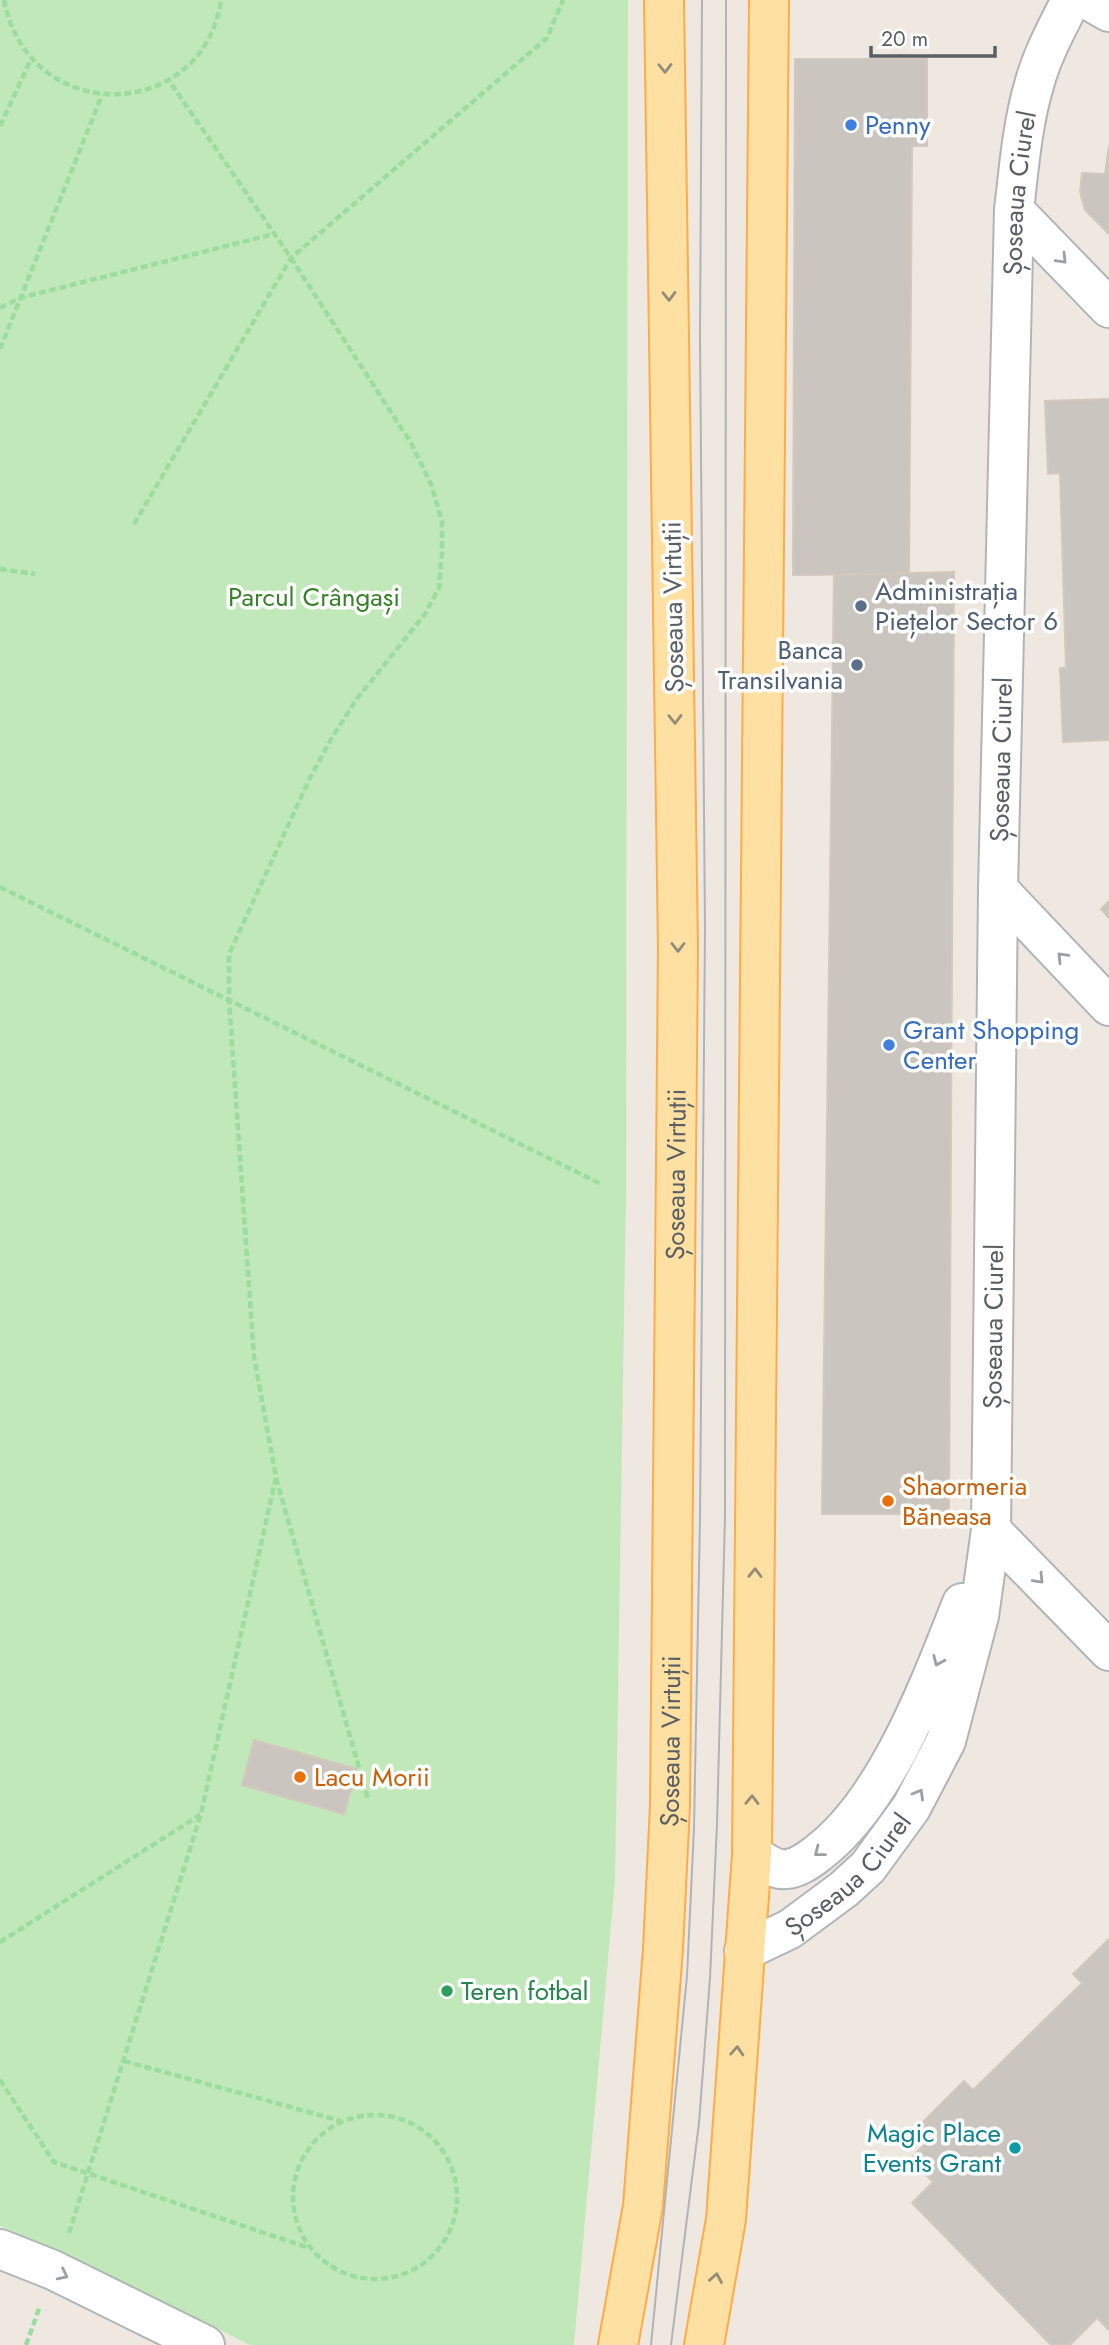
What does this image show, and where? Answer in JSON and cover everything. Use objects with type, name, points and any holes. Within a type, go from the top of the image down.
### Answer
[{"type":"main road","name":"Șoseaua Virtuții","points":[[618,2345],[643,2206],[663,1949],[670,1805],[678,948],[664,0]]},
{"type":"main road","points":[[704,2345],[726,2220],[752,1853],[769,0]]},
{"type":"street","name":"Șoseaua Ciurel","points":[[744,1951],[790,1929],[844,1889],[868,1867],[911,1808],[946,1741],[979,1615],[991,1530],[998,889],[1014,210],[1023,131],[1034,85],[1049,44],[1071,0]]},
{"type":"street","points":[[1088,0],[1109,12]]},
{"type":"street","points":[[1014,210],[1109,309]]},
{"type":"street","points":[[998,889],[1109,1006]]},
{"type":"street","name":"Șoseaua Ciurel","points":[[752,1853],[767,1864],[780,1869],[795,1868],[826,1848],[855,1816],[902,1741],[946,1645],[991,1530]]},
{"type":"street","points":[[991,1530],[1109,1651]]},
{"type":"street","points":[[0,2249],[53,2270],[205,2345]]},
{"type":"path","points":[[4,0],[13,32],[31,59],[51,77],[75,89],[102,95],[149,89],[192,62],[208,39],[219,15],[221,0]]},
{"type":"path","points":[[134,524],[292,258],[547,38],[563,0]]},
{"type":"path","points":[[0,126],[31,59]]},
{"type":"path","points":[[168,79],[292,258],[411,443],[431,484],[442,521],[439,588],[425,614],[356,700],[330,741],[309,780],[229,954],[229,1000],[254,1357],[276,1477],[368,1799]]},
{"type":"path","points":[[0,349],[102,95]]},
{"type":"path","points":[[0,308],[20,298],[274,234]]},
{"type":"path","points":[[0,569],[35,574]]},
{"type":"path","points":[[0,887],[601,1184]]},
{"type":"path","points":[[26,2345],[53,2270],[63,2252],[201,1814],[276,1477]]},
{"type":"path","points":[[0,1942],[201,1814]]},
{"type":"path","points":[[124,2061],[341,2121]]},
{"type":"path","points":[[0,2081],[54,2162],[310,2249]]},
{"type":"path","points":[[367,2115],[393,2116],[417,2126],[438,2143],[451,2166],[457,2191],[455,2217],[445,2241],[427,2261],[405,2274],[379,2280],[353,2277],[329,2267],[310,2249],[297,2227],[292,2202],[294,2178],[304,2154],[320,2135],[341,2121],[367,2115]]},
{"type":"green space","name":"Parcul Crângași","points":[[0,0],[628,0],[626,1193],[615,1880],[574,2345],[250,2345],[63,2252],[0,2226]]},
{"type":"building","points":[[795,59],[927,59],[927,146],[912,146],[909,574],[793,575]]},
{"type":"building","points":[[1109,146],[1109,234],[1085,210],[1080,192],[1082,173],[1105,174]]},
{"type":"building","points":[[1109,399],[1109,740],[1063,742],[1060,668],[1066,668],[1060,473],[1048,474],[1045,401]]},
{"type":"building","name":"Grant Shopping Center","points":[[954,572],[949,1514],[822,1514],[834,575]]},
{"type":"building","points":[[1109,901],[1109,918],[1101,909]]},
{"type":"building","name":"Lacu Morii","points":[[254,1740],[357,1769],[344,1814],[242,1785]]},
{"type":"building","name":"Magic Place Events Grant","points":[[1109,1939],[1109,2330],[1097,2318],[1070,2345],[1051,2345],[912,2203],[933,2182],[910,2159],[932,2137],[920,2125],[964,2081],[973,2090],[1082,1983],[1073,1974]]},
{"type":"tram line","points":[[651,2345],[687,1976],[694,1828],[700,1518],[705,929],[700,336],[702,0]]},
{"type":"tram line","points":[[671,2345],[699,2123],[710,1978],[725,1516],[726,0]]},
{"type":"place","name":"Penny","points":[[851,125]]},
{"type":"place","name":"Administrația Piețelor Sector 6","points":[[861,606]]},
{"type":"place","name":"Banca Transilvania","points":[[857,665]]},
{"type":"place","name":"Grant Shopping Center","points":[[889,1045]]},
{"type":"place","name":"Shaormeria Băneasa","points":[[888,1501]]},
{"type":"place","name":"Lacu Morii","points":[[300,1777]]},
{"type":"place","name":"Teren fotbal","points":[[447,1991]]},
{"type":"place","name":"Magic Place Events Grant","points":[[1015,2148]]}]
